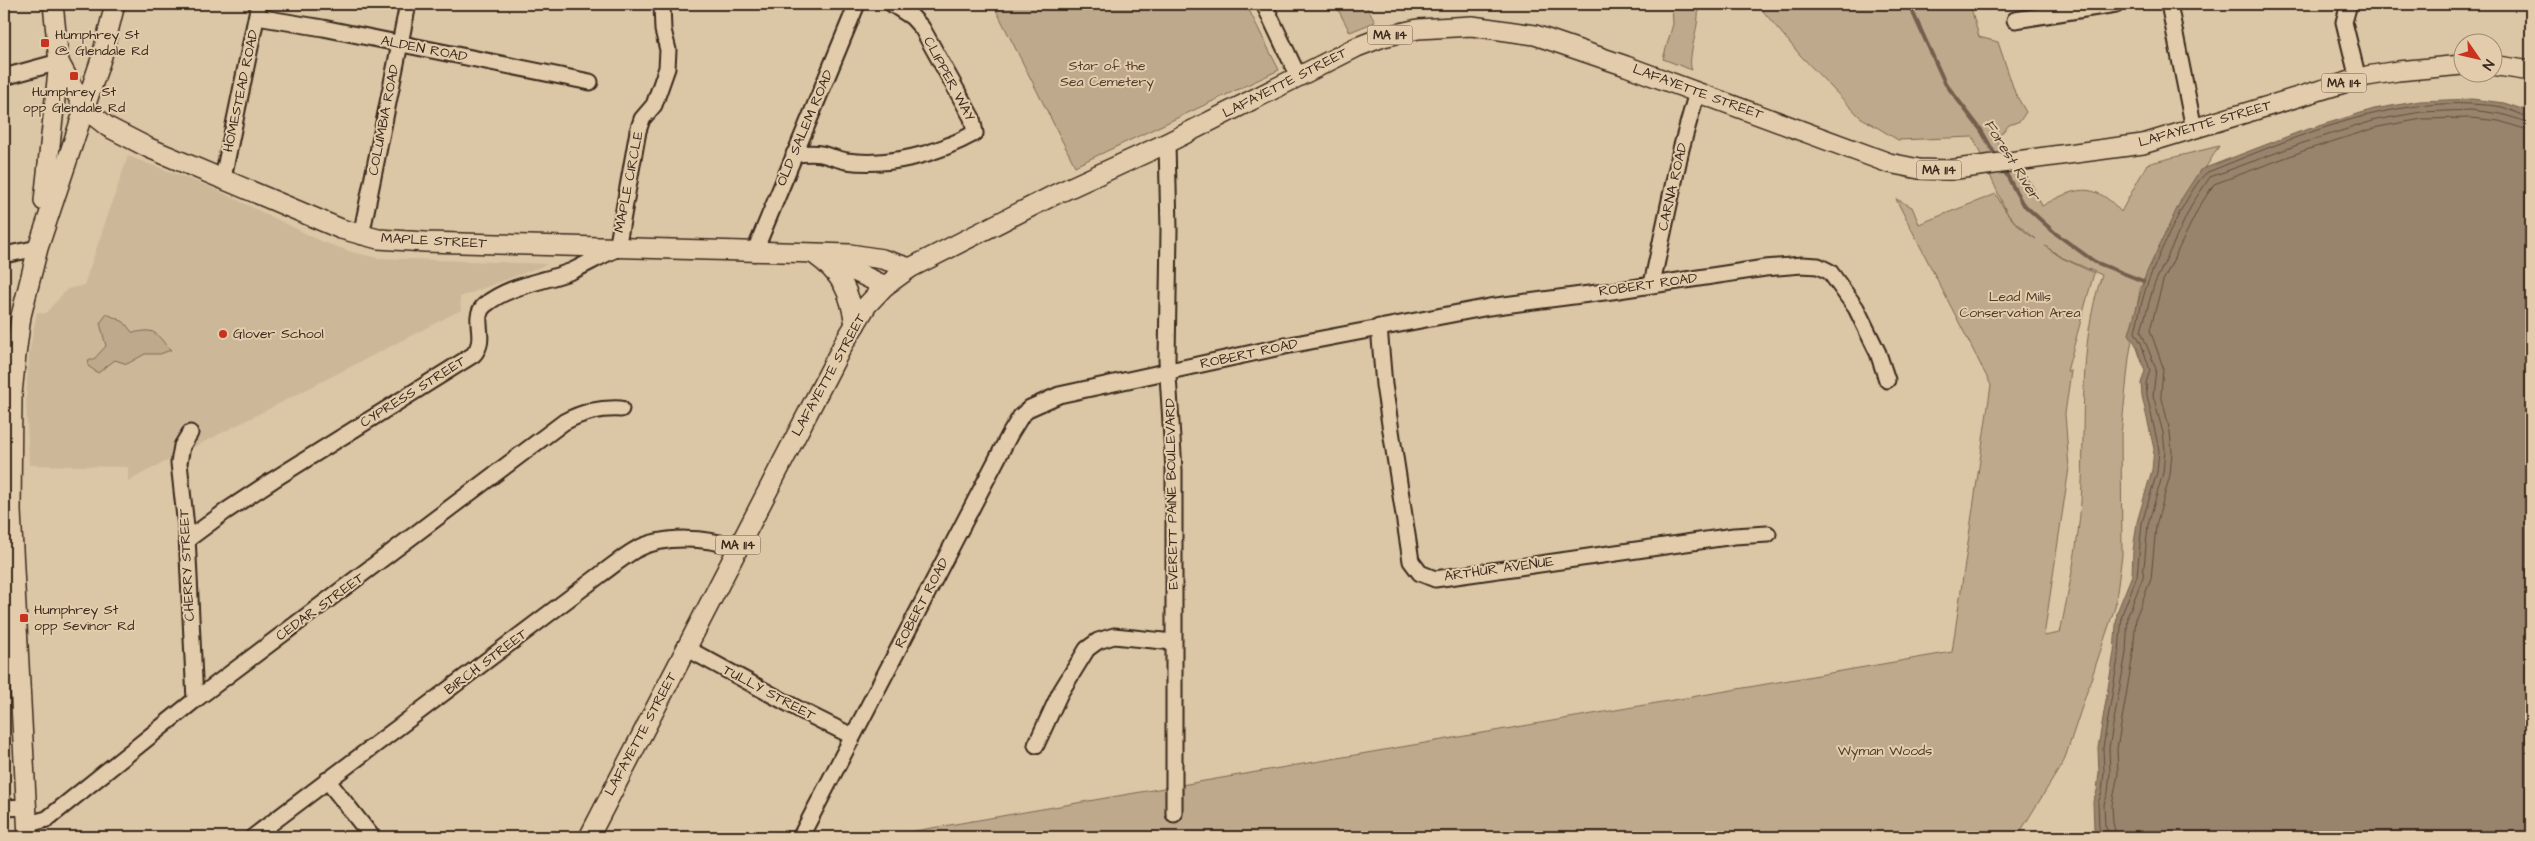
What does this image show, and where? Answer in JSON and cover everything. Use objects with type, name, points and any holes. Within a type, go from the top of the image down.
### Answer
[{"type":"main road","points":[[38,248],[59,62],[53,4]]},
{"type":"main road","points":[[27,822],[10,654],[7,511],[12,394],[16,355],[21,316],[38,248],[102,56],[115,4]]},
{"type":"main road","name":"LAFAYETTE STREET","points":[[589,837],[737,547],[855,325],[868,305],[885,286],[910,268],[1054,195],[1167,143],[1357,47],[1383,37],[1418,29],[1472,26],[1535,35],[1889,163],[1919,169],[1949,170],[1978,168],[2143,144],[2358,78],[2398,71],[2452,66]]},
{"type":"main road","points":[[59,62],[84,108]]},
{"type":"main road","points":[[2502,67],[2531,71]]},
{"type":"main road","name":"MAPLE STREET","points":[[84,108],[108,127],[144,145],[299,212],[361,236],[378,240],[754,253],[850,254],[882,259],[910,268]]},
{"type":"main road","points":[[814,254],[831,267],[841,279],[852,307],[855,325]]},
{"type":"main road","name":"MAPLE STREET","points":[[814,254],[885,286]]},
{"type":"street","name":"COLUMBIA ROAD","points":[[361,236],[398,44],[408,4]]},
{"type":"street","name":"MAPLE CIRCLE","points":[[617,248],[638,131],[642,119],[654,105],[667,68],[662,4]]},
{"type":"street","name":"OLD SALEM ROAD","points":[[754,253],[857,4]]},
{"type":"street","name":"CLIPPER WAY","points":[[794,154],[818,153],[847,161],[899,159],[926,155],[950,147],[975,133],[972,118],[922,28],[912,17],[892,4]]},
{"type":"street","points":[[1264,4],[1298,76]]},
{"type":"street","points":[[2015,20],[2090,6],[2116,4]]},
{"type":"street","points":[[2169,4],[2194,129]]},
{"type":"street","points":[[2349,4],[2344,22],[2358,78]]},
{"type":"street","name":"ALDEN ROAD","points":[[258,10],[323,28],[590,82]]},
{"type":"street","name":"HOMESTEAD ROAD","points":[[223,178],[258,10]]},
{"type":"street","points":[[4,77],[59,62]]},
{"type":"street","name":"CARNA ROAD","points":[[1652,284],[1681,148],[1697,92]]},
{"type":"street","name":"EVERETT PAINE BOULEVARD","points":[[1167,143],[1168,371],[1174,470],[1174,814]]},
{"type":"street","points":[[4,255],[38,248]]},
{"type":"street","name":"CYPRESS STREET","points":[[187,540],[226,511],[473,355],[479,349],[482,341],[480,312],[484,305],[518,287],[573,270],[617,248]]},
{"type":"street","name":"ROBERT ROAD","points":[[801,836],[1020,416],[1030,408],[1059,395],[1379,327],[1489,306],[1612,291],[1765,268],[1818,266],[1830,272],[1856,308],[1878,353],[1887,380]]},
{"type":"street","name":"ARTHUR AVENUE","points":[[1379,327],[1384,385],[1398,484],[1411,561],[1420,573],[1435,579],[1734,536],[1768,534]]},
{"type":"street","name":"CEDAR STREET","points":[[4,808],[27,822],[47,819],[195,700],[564,422],[582,413],[603,408],[621,409]]},
{"type":"street","name":"CHERRY STREET","points":[[190,433],[182,446],[178,463],[187,540],[195,700]]},
{"type":"street","name":"BIRCH STREET","points":[[254,837],[327,780],[635,550],[657,543],[682,540],[700,540],[737,547]]},
{"type":"street","points":[[1036,744],[1060,693],[1087,650],[1098,641],[1114,636],[1173,642]]},
{"type":"street","name":"TULLY STREET","points":[[686,648],[852,736]]},
{"type":"street","points":[[327,780],[372,837]]},
{"type":"shaded area","name":"Glover School","points":[[128,156],[211,187],[323,242],[352,252],[378,258],[548,264],[460,297],[461,310],[128,481],[128,467],[29,465],[26,398],[29,354],[37,312],[45,314],[67,289],[84,285]]},
{"type":"green space","name":"Star of the Sea Cemetery","points":[[993,4],[1246,4],[1279,70],[1075,166]]},
{"type":"green space","points":[[1335,4],[1365,4],[1375,22],[1350,32]]},
{"type":"green space","points":[[1672,4],[1698,4],[1691,58],[1692,70],[1663,59],[1673,24]]},
{"type":"green space","points":[[1757,4],[1970,4],[1979,37],[1998,42],[2015,93],[2026,112],[2020,121],[2009,125],[1997,138],[1998,143],[2032,185],[2042,206],[2064,195],[2083,190],[2093,191],[2102,195],[2121,212],[2147,164],[2219,146],[2168,228],[2140,289],[2129,358],[2121,435],[2122,555],[2115,607],[2064,761],[2017,837],[880,837],[1952,652],[1991,385],[1896,199],[1912,207],[1919,224],[1996,194],[2006,211],[1973,137],[1898,140],[1860,117],[1801,56]],"holes":[[[2045,246],[2061,257],[2102,275],[2094,303],[2086,359],[2080,518],[2070,584],[2060,633],[2044,636],[2069,468],[2065,414],[2071,371],[2067,371],[2094,273],[2062,258]]]},
{"type":"green space","points":[[107,314],[124,322],[132,332],[147,331],[155,333],[171,350],[160,354],[145,354],[127,364],[115,360],[98,373],[88,366],[89,360],[93,360],[106,346],[100,323]]},
{"type":"water","points":[[2472,99],[2504,103],[2531,112],[2531,837],[2099,837],[2094,829],[2093,801],[2097,791],[2099,772],[2098,748],[2114,652],[2117,612],[2132,575],[2137,522],[2152,470],[2154,449],[2142,396],[2141,383],[2145,371],[2136,345],[2129,334],[2146,274],[2182,198],[2200,170],[2299,132],[2374,109],[2420,101]]},
{"type":"waterway","name":"Forest River","points":[[1909,4],[1945,83],[1981,130],[1997,158]]},
{"type":"waterway","name":"Forest River","points":[[2003,168],[2022,203],[2055,233],[2095,262],[2143,281]]},
{"type":"place","name":"Humphrey St @ Glendale Rd","points":[[45,43]]},
{"type":"place","name":"Humphrey St opp Glendale Rd","points":[[74,76]]},
{"type":"place","name":"Glover School","points":[[223,334]]},
{"type":"place","name":"Humphrey St opp Sevinor Rd","points":[[24,618]]},
{"type":"park label","name":"Lead Mills Conservation Area","points":[[2020,306]]},
{"type":"park label","name":"Wyman Woods","points":[[1885,751]]}]
